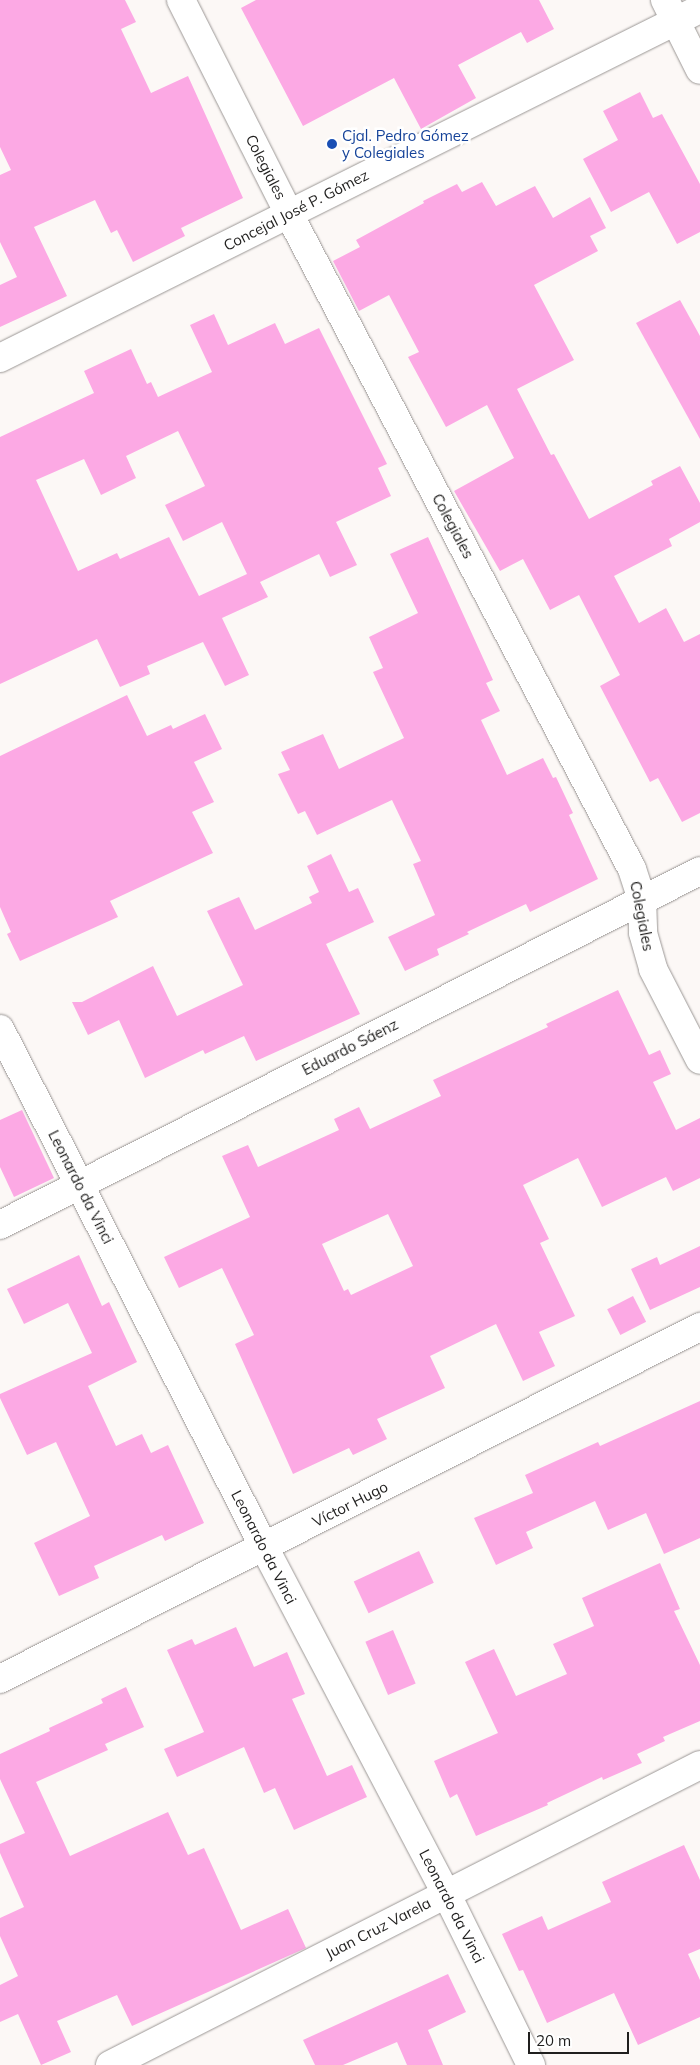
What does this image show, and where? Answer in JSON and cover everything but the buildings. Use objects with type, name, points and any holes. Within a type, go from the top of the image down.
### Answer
[{"type":"street","name":"Colegiales","points":[[180,0],[289,214],[632,868],[642,899],[643,933],[653,969],[700,1060]]},
{"type":"street","name":"Concejal José P. Gómez","points":[[0,358],[289,214],[671,11],[700,9]]},
{"type":"street","points":[[671,11],[700,70]]},
{"type":"street","name":"Eduardo Sáenz","points":[[0,1225],[700,871]]},
{"type":"street","name":"Leonardo da Vinci","points":[[0,1028],[264,1548],[446,1893],[531,2065]]},
{"type":"street","name":"Víctor Hugo","points":[[0,1679],[264,1548],[700,1327]]},
{"type":"street","name":"Juan Cruz Varela","points":[[110,2065],[700,1765]]},
{"type":"place","name":"Cjal. Pedro Gómez y Colegiales","points":[[332,144]]}]
